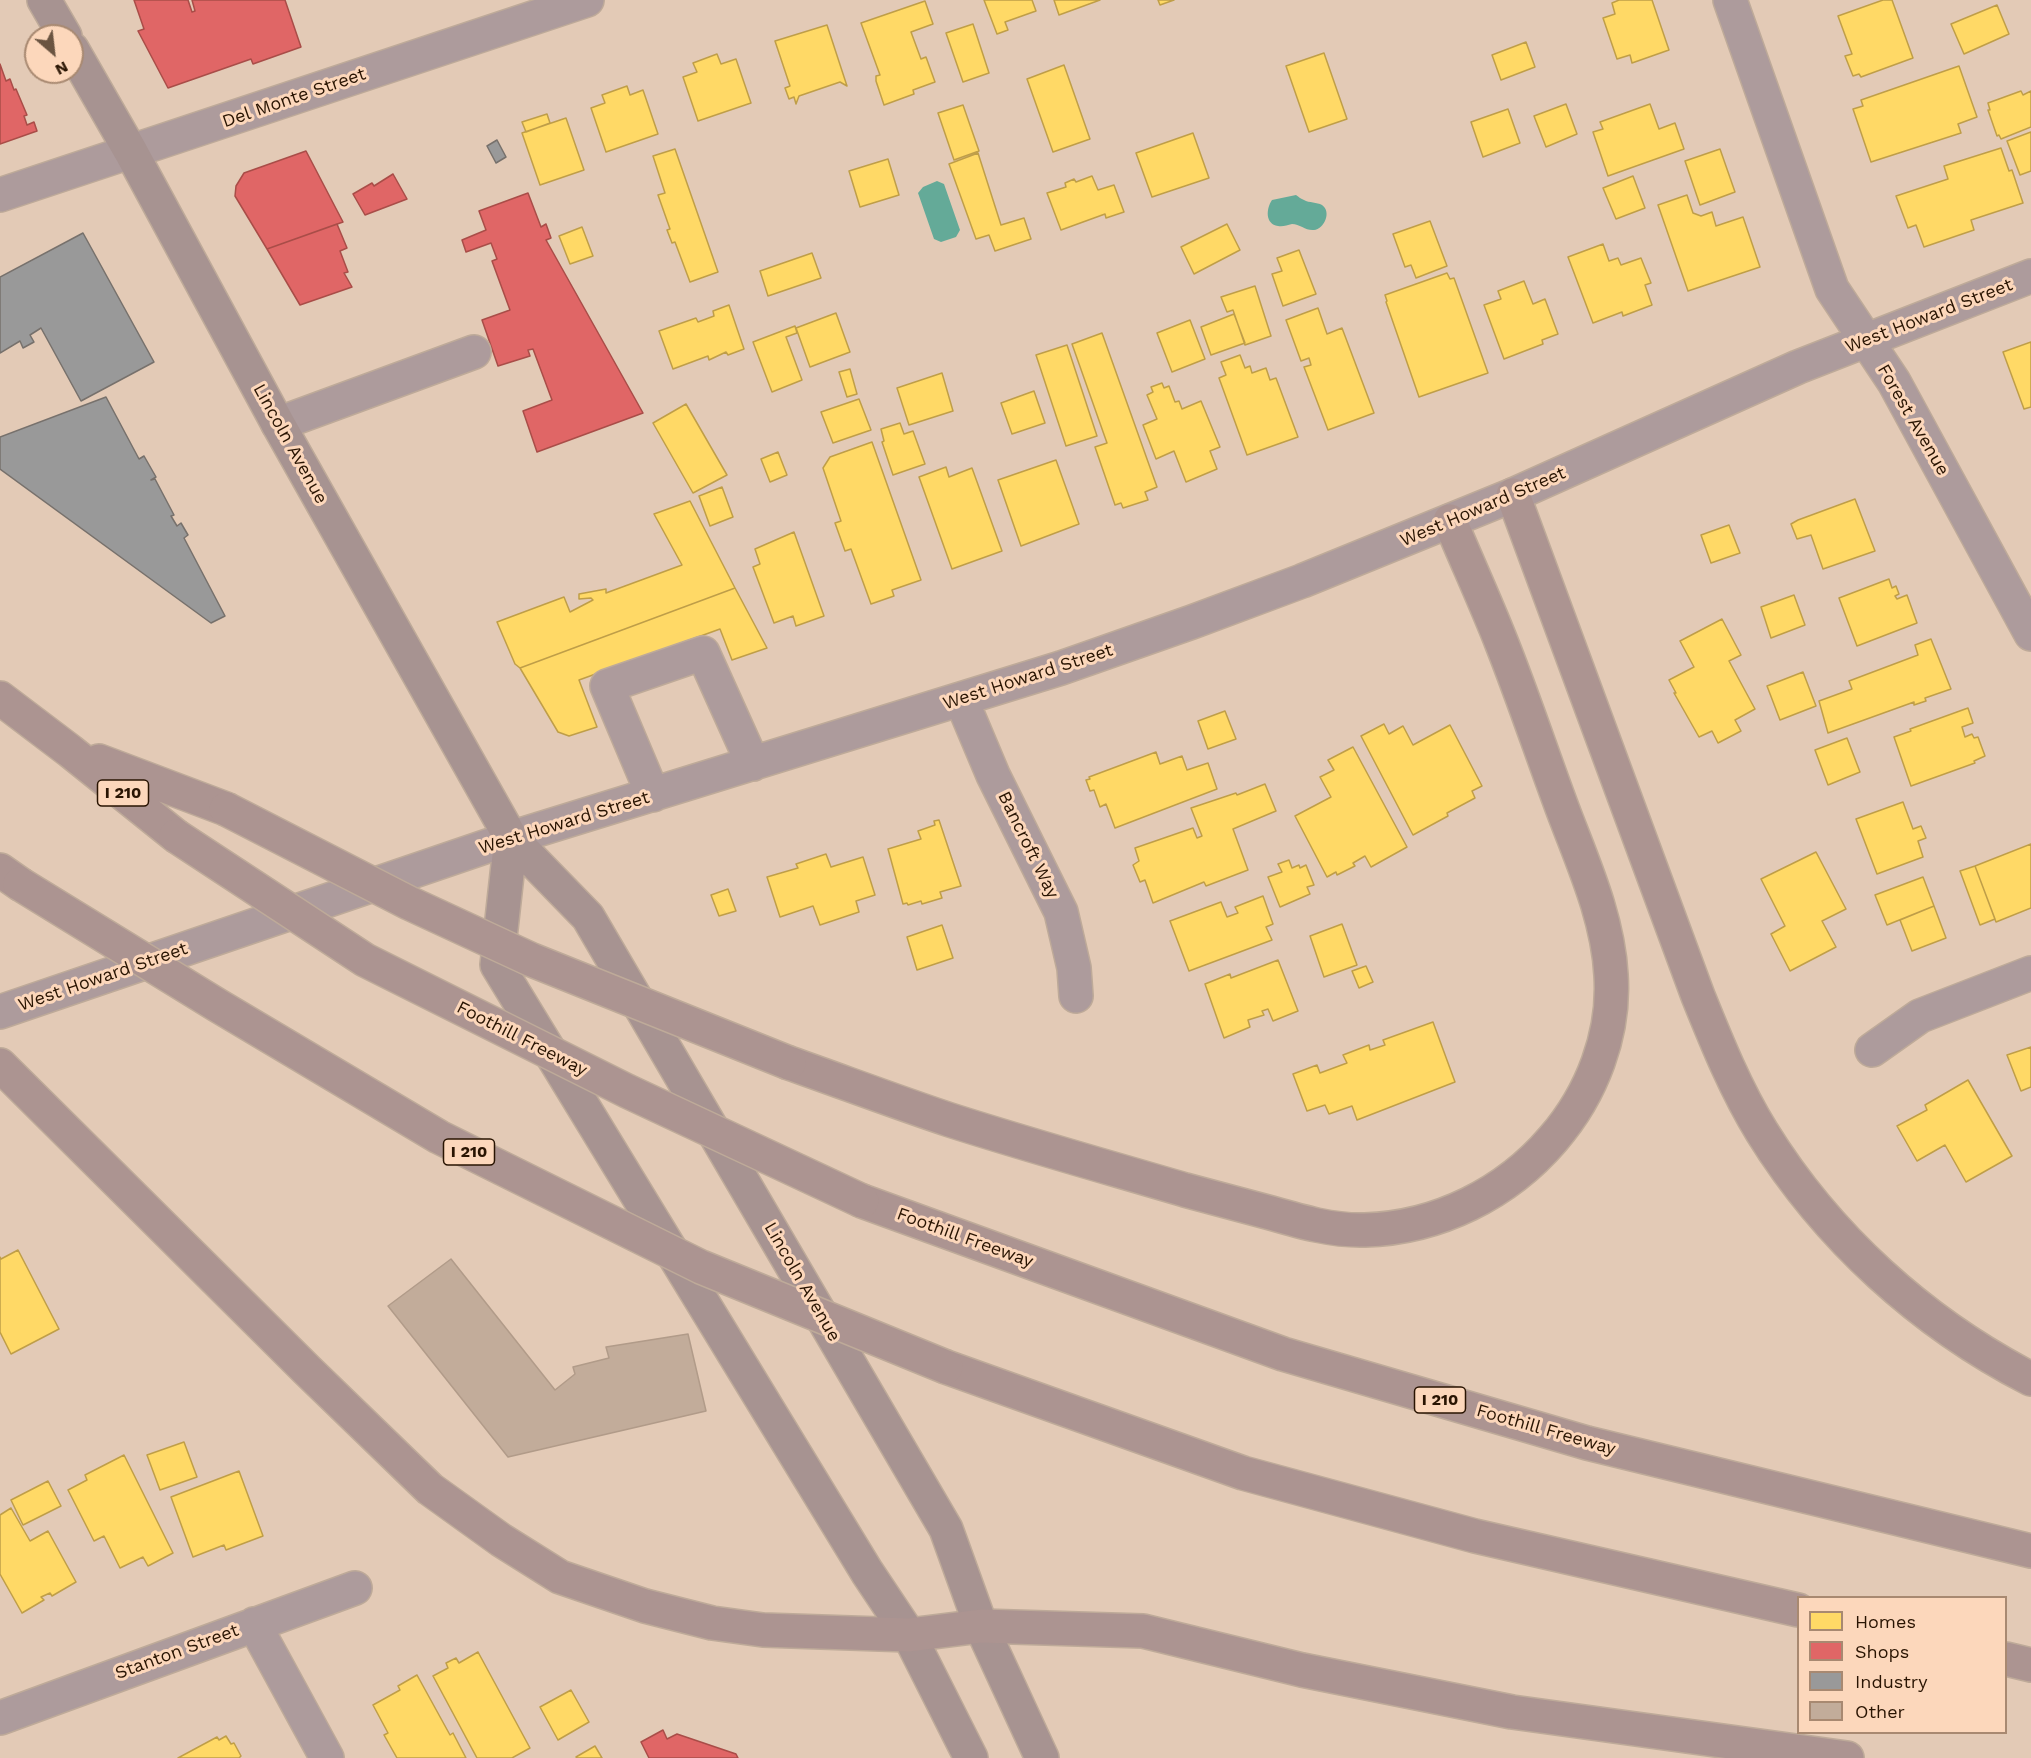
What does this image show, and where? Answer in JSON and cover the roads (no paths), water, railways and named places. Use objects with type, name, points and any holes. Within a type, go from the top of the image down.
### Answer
[{"type":"highway","points":[[1513,495],[1698,996],[1729,1071],[1762,1132],[1798,1185],[1839,1233],[1878,1272],[1962,1340],[2031,1379]]},
{"type":"highway","points":[[70,751],[226,809],[409,903],[512,950],[789,1063],[1005,1137],[1203,1195],[1325,1227],[1365,1230],[1407,1226],[1436,1217],[1481,1198],[1537,1158],[1562,1128],[1585,1091],[1602,1054],[1610,1016],[1611,976],[1606,934],[1592,890],[1502,645],[1450,521]]},
{"type":"highway","name":"Foothill Freeway","points":[[0,698],[176,836],[365,960],[627,1091],[862,1201],[1283,1354],[1587,1443],[2031,1551]]},
{"type":"highway","name":"I 210","points":[[10,877],[217,1005],[440,1137],[701,1267],[946,1367],[1244,1473],[1474,1536],[1797,1610]]},
{"type":"highway","points":[[0,1065],[430,1489],[501,1540],[560,1577],[645,1606],[712,1623],[763,1630],[909,1635],[981,1626],[1143,1631],[1302,1670],[1512,1712],[1846,1758]]},
{"type":"highway","points":[[2007,1659],[2031,1665]]},
{"type":"main road","points":[[44,0],[58,24]]},
{"type":"main road","name":"Lincoln Avenue","points":[[84,70],[278,424],[511,838],[588,917],[946,1529],[981,1626],[1042,1758]]},
{"type":"main road","points":[[511,838],[497,965],[861,1563],[909,1635],[971,1758]]},
{"type":"street","name":"Del Monte Street","points":[[0,195],[587,0]]},
{"type":"street","name":"Forest Avenue","points":[[1730,0],[1832,289],[1894,382],[2031,634]]},
{"type":"street","name":"West Howard Street","points":[[0,1012],[511,838],[1061,668],[1192,622],[1450,521],[1737,394],[1866,340],[2031,276]]},
{"type":"street","points":[[278,424],[474,352]]},
{"type":"street","points":[[653,795],[608,686],[704,653],[753,764]]},
{"type":"street","name":"Bancroft Way","points":[[961,699],[993,775],[1061,912],[1074,968],[1076,996]]},
{"type":"street","points":[[1872,1050],[1920,1016],[2031,973]]},
{"type":"street","name":"Stanton Street","points":[[0,1718],[254,1623],[355,1588]]},
{"type":"street","points":[[254,1623],[327,1758]]},
{"type":"water","points":[[937,181],[944,184],[960,230],[956,237],[941,242],[934,239],[918,193],[923,187]]},
{"type":"water","points":[[1296,195],[1325,208],[1326,220],[1321,227],[1311,230],[1295,224],[1280,226],[1271,222],[1268,212],[1272,200]]}]
